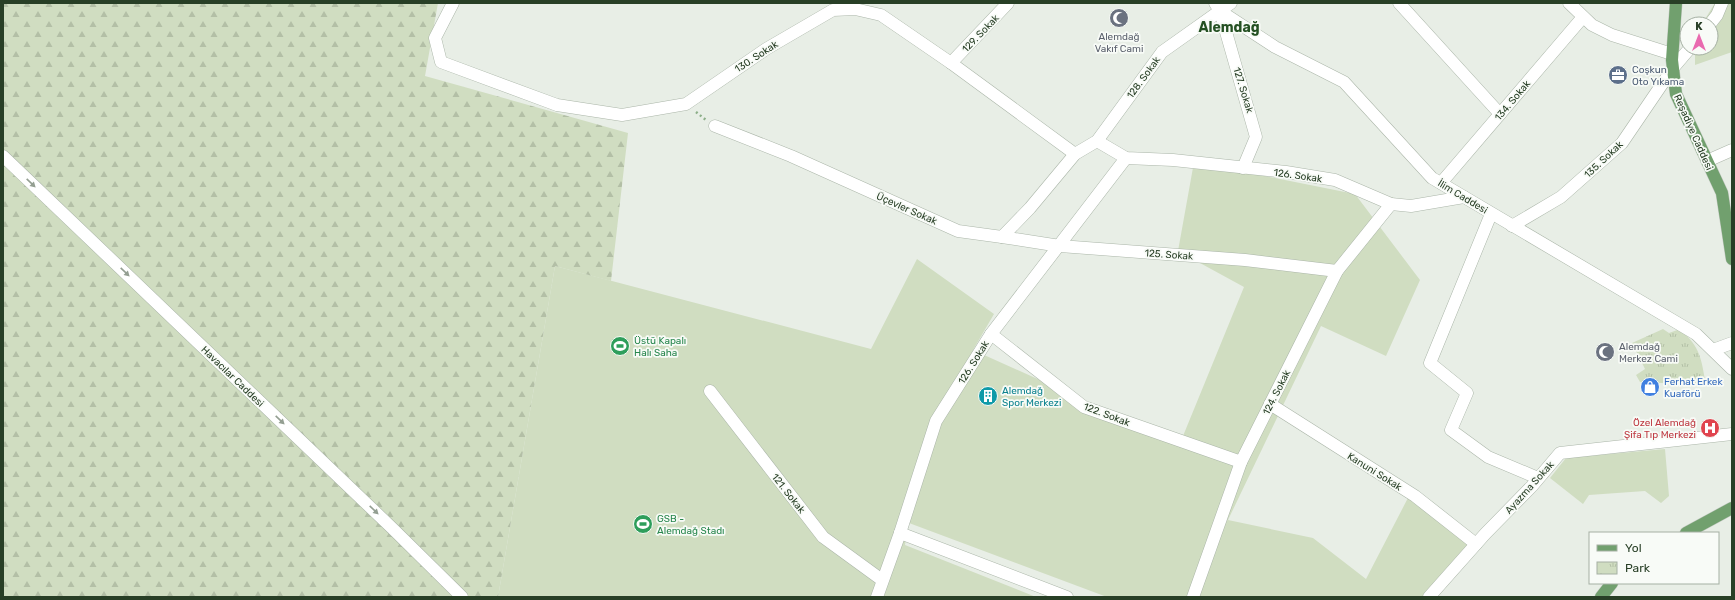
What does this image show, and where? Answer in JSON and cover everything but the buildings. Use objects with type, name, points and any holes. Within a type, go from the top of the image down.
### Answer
[{"type":"main road","name":"Reşadiye Caddesi","points":[[1676,3],[1672,54],[1676,94],[1722,193],[1728,211],[1732,259]]},
{"type":"main road","points":[[1688,532],[1732,508]]},
{"type":"main road","points":[[1601,597],[1611,584]]},
{"type":"street","name":"130. Sokak","points":[[453,3],[435,38],[441,62],[557,105],[622,115],[686,104],[830,7],[855,9],[880,15],[951,63],[1075,154]]},
{"type":"street","name":"129. Sokak","points":[[951,63],[1008,3]]},
{"type":"street","name":"128. Sokak","points":[[1097,141],[1162,52],[1218,7],[1231,3]]},
{"type":"street","points":[[1399,3],[1500,114]]},
{"type":"street","points":[[1569,3],[1592,25],[1612,35],[1672,54]]},
{"type":"street","points":[[1717,16],[1722,3]]},
{"type":"street","name":"127. Sokak","points":[[1218,7],[1256,136],[1244,168]]},
{"type":"street","name":"İlim Caddesi","points":[[1218,7],[1275,47],[1344,82],[1432,178],[1696,334],[1732,369]]},
{"type":"street","name":"134. Sokak","points":[[1441,183],[1583,17]]},
{"type":"street","name":"135. Sokak","points":[[1512,226],[1561,197],[1622,143],[1673,68],[1683,56]]},
{"type":"street","name":"Üçevler Sokak","points":[[715,126],[791,156],[958,231],[1002,236]]},
{"type":"street","points":[[1002,236],[1030,208],[1075,154],[1097,141]]},
{"type":"street","name":"126. Sokak","points":[[1097,141],[1126,158],[1174,160],[1286,172],[1335,180],[1390,204],[1411,206],[1464,197]]},
{"type":"street","points":[[1707,161],[1732,150]]},
{"type":"street","name":"Havacılar Caddesi","points":[[3,156],[381,517],[462,597]]},
{"type":"street","name":"126. Sokak","points":[[877,597],[900,533],[936,421],[991,334],[1126,158]]},
{"type":"street","name":"124. Sokak","points":[[1193,597],[1241,462],[1270,404],[1337,272],[1390,204]]},
{"type":"street","points":[[1491,214],[1430,363],[1467,393],[1451,430],[1488,457],[1538,478]]},
{"type":"street","name":"125. Sokak","points":[[1002,236],[1060,246],[1246,260],[1337,272]]},
{"type":"street","name":"122. Sokak","points":[[991,334],[1084,407],[1241,462]]},
{"type":"street","points":[[1713,350],[1732,343]]},
{"type":"street","name":"121. Sokak","points":[[710,391],[823,537],[882,580]]},
{"type":"street","name":"Kanuni Sokak","points":[[1270,404],[1415,496],[1476,544]]},
{"type":"street","name":"Ayazma Sokak","points":[[1429,597],[1560,452],[1732,434]]},
{"type":"street","points":[[900,533],[1067,597]]},
{"type":"path","points":[[686,104],[715,126]]},
{"type":"green space","points":[[3,3],[438,3],[425,76],[628,133],[611,281],[555,266],[498,597],[3,597]]},
{"type":"green space","points":[[1715,3],[1732,3],[1732,52],[1695,65],[1695,56],[1719,56],[1719,16],[1707,16]]},
{"type":"green space","points":[[1194,162],[1355,194],[1420,280],[1386,356],[1321,326],[1228,520],[1313,538],[1366,579],[1410,494],[1473,542],[1434,597],[1107,597],[909,523],[905,545],[1036,597],[498,597],[555,266],[871,349],[917,259],[994,314],[973,350],[1093,404],[1183,436],[1244,287],[1178,251]]},
{"type":"green space","points":[[1663,329],[1669,333],[1680,329],[1692,342],[1701,360],[1706,385],[1640,382],[1636,375],[1645,369],[1632,343]]},
{"type":"green space","points":[[1665,449],[1669,496],[1661,503],[1645,491],[1589,495],[1583,504],[1550,478],[1566,458]]},
{"type":"place","name":"Alemdağ Vakıf Cami","points":[[1119,18]]},
{"type":"place","name":"Coşkun Oto Yıkama","points":[[1618,75]]},
{"type":"place","name":"Üstü Kapalı Halı Saha","points":[[620,346]]},
{"type":"place","name":"Alemdağ Merkez Cami","points":[[1605,352]]},
{"type":"place","name":"Ferhat Erkek Kuaförü","points":[[1650,387]]},
{"type":"place","name":"Alemdağ Spor Merkezi","points":[[988,396]]},
{"type":"place","name":"Özel Alemdağ Şifa Tıp Merkezi","points":[[1710,428]]},
{"type":"place","name":"GSB - Alemdağ Stadı","points":[[643,524]]},
{"type":"district","name":"Alemdağ","points":[[1229,27]]}]
